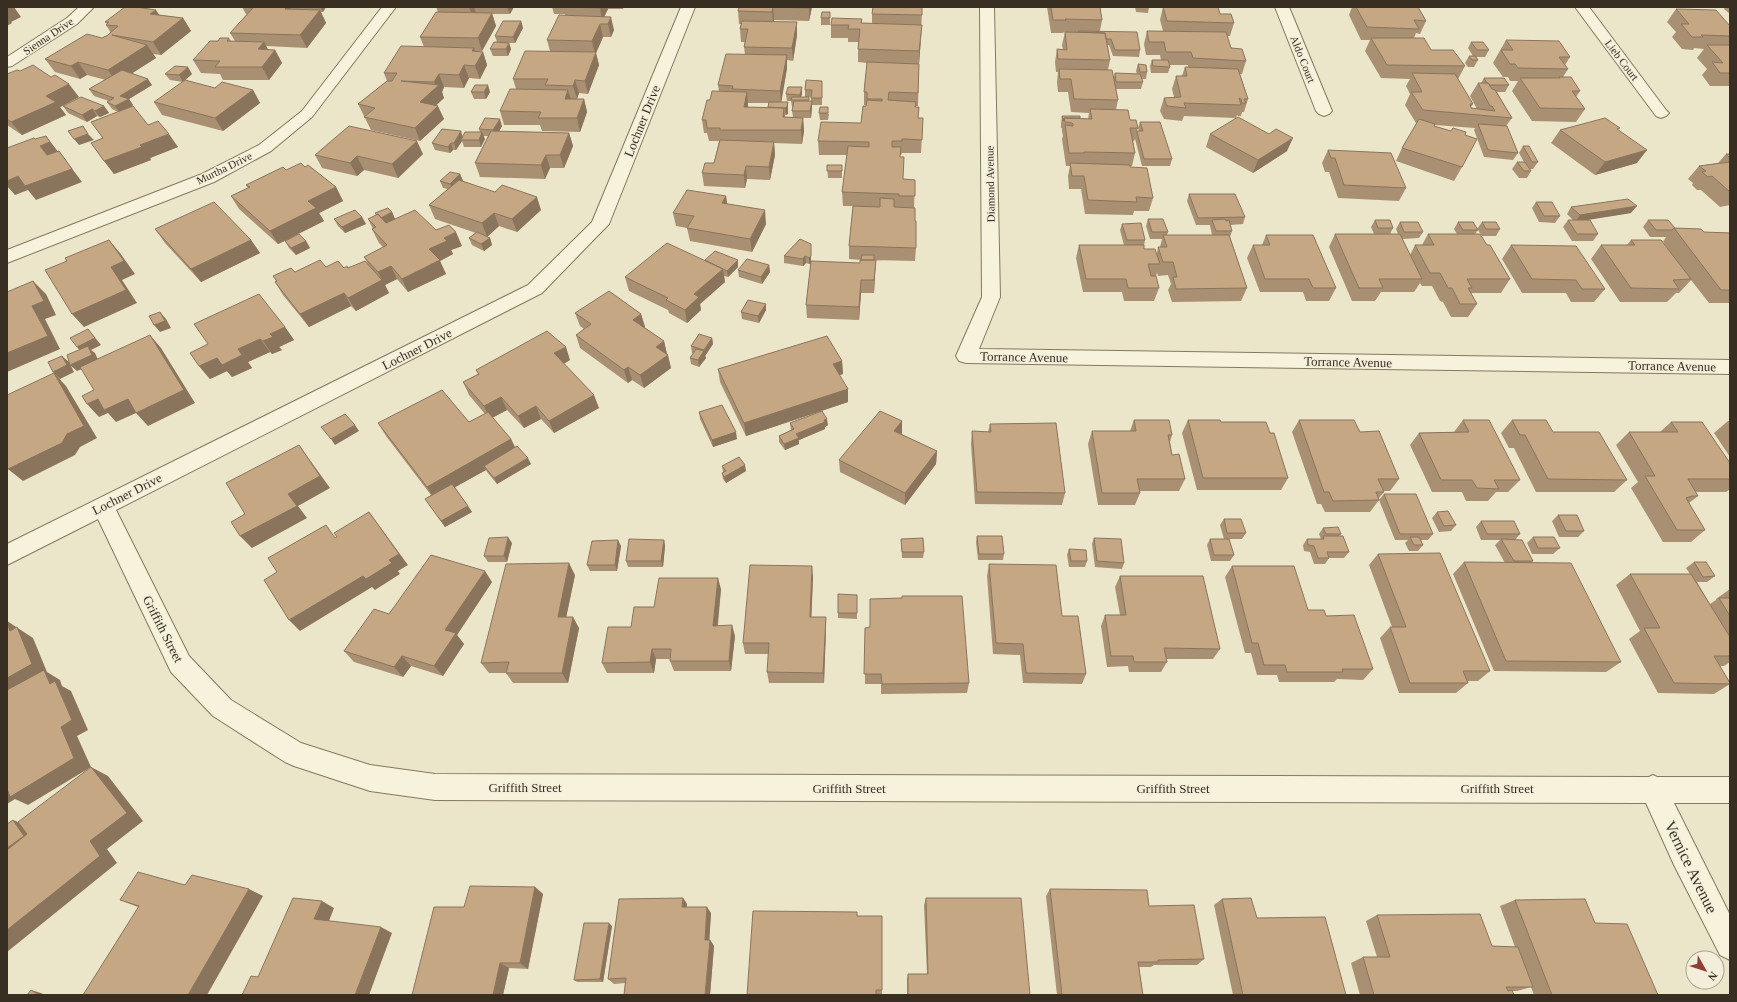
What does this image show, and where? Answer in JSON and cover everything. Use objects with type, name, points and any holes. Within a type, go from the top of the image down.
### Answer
[{"type":"street","name":"Sienna Drive","points":[[7,63],[72,21],[87,7]]},
{"type":"street","name":"Murtha Drive","points":[[7,257],[208,178],[265,148],[307,114],[389,7]]},
{"type":"street","name":"Lochner Drive","points":[[7,555],[535,289],[600,224],[688,7]]},
{"type":"street","name":"Diamond Avenue","points":[[966,356],[991,297],[987,7]]},
{"type":"street","name":"Aldo Court","points":[[1282,7],[1324,112]]},
{"type":"street","name":"Lieb Court","points":[[1582,7],[1661,113]]},
{"type":"street","name":"Torrance Avenue","points":[[966,356],[1730,367]]},
{"type":"street","name":"Griffith Street","points":[[103,506],[180,664],[222,708],[294,753],[370,778],[435,787],[1653,788],[1730,790]]},
{"type":"street","name":"Vernice Avenue","points":[[1653,788],[1684,855],[1730,945]]},
{"type":"building","points":[[125,7],[156,10],[150,14],[183,18],[153,42],[112,35],[147,45],[108,70],[78,62],[71,66],[45,59],[87,34],[102,38],[108,35],[118,26],[106,25],[109,22],[105,22]]},
{"type":"building","points":[[254,7],[287,7],[285,9],[320,10],[300,35],[230,33]]},
{"type":"building","points":[[565,7],[600,7],[600,8]]},
{"type":"building","points":[[739,7],[773,7],[772,12],[738,11]]},
{"type":"building","points":[[773,7],[809,7],[809,8]]},
{"type":"building","points":[[873,7],[922,7],[922,15],[872,14]]},
{"type":"building","points":[[1051,7],[1100,7],[1102,20],[1053,20]]},
{"type":"building","points":[[1163,7],[1218,7],[1220,14],[1231,14],[1234,23],[1167,21]]},
{"type":"building","points":[[1356,7],[1418,7],[1426,21],[1414,20],[1419,29],[1367,27]]},
{"type":"building","points":[[1676,9],[1716,10],[1730,26],[1730,36],[1701,35],[1703,37],[1692,37],[1681,24],[1689,24]]},
{"type":"building","points":[[436,12],[492,13],[478,38],[420,37]]},
{"type":"building","points":[[822,12],[830,12],[830,18],[821,18]]},
{"type":"building","points":[[559,15],[611,17],[608,24],[600,24],[592,41],[547,40]]},
{"type":"building","points":[[832,18],[862,19],[861,23],[922,25],[919,51],[858,49],[860,29],[848,29],[849,25],[831,25]]},
{"type":"building","points":[[503,21],[521,21],[513,37],[495,36]]},
{"type":"building","points":[[742,21],[797,22],[792,48],[744,47],[748,29],[740,29]]},
{"type":"building","points":[[1078,31],[1137,32],[1140,50],[1115,50],[1111,39],[1106,39],[1105,33]]},
{"type":"building","points":[[1147,31],[1226,32],[1231,48],[1242,49],[1246,61],[1193,58],[1191,52],[1166,52],[1164,42],[1149,42]]},
{"type":"building","points":[[1065,32],[1105,33],[1110,60],[1058,59],[1057,49],[1067,50]]},
{"type":"building","points":[[220,38],[229,38],[227,41],[264,42],[258,49],[275,50],[262,67],[215,67],[220,61],[193,60],[210,41],[218,41]]},
{"type":"building","points":[[1371,38],[1424,38],[1431,50],[1453,50],[1465,66],[1387,65]]},
{"type":"building","points":[[1506,40],[1559,41],[1570,57],[1559,57],[1568,69],[1518,68],[1515,64],[1510,64],[1501,50],[1513,50]]},
{"type":"building","points":[[494,42],[509,43],[506,49],[490,49]]},
{"type":"building","points":[[1471,42],[1483,42],[1489,50],[1477,50]]},
{"type":"building","points":[[1707,45],[1730,45],[1730,73],[1720,73],[1712,62],[1723,63]]},
{"type":"building","points":[[401,46],[474,48],[472,51],[483,52],[475,66],[464,65],[459,75],[439,74],[434,82],[401,81],[439,85],[420,102],[438,106],[415,128],[364,117],[375,108],[358,104],[387,81],[392,81],[397,73],[384,73]]},
{"type":"building","points":[[525,51],[596,52],[585,81],[575,80],[573,86],[545,85],[548,79],[513,79]]},
{"type":"building","points":[[726,54],[787,55],[780,91],[732,89],[733,86],[718,85]]},
{"type":"building","points":[[1469,56],[1475,56],[1478,60],[1472,60]]},
{"type":"building","points":[[1152,60],[1168,60],[1170,67],[1153,66]]},
{"type":"building","points":[[867,62],[919,64],[918,93],[889,92],[888,100],[916,102],[915,107],[919,107],[918,118],[923,118],[922,140],[902,139],[902,141],[892,141],[892,147],[901,147],[900,157],[904,157],[903,179],[915,180],[915,196],[842,192],[848,146],[869,147],[869,142],[818,141],[821,122],[861,123],[863,106],[866,106],[867,100],[882,101],[882,99],[867,99],[867,92],[864,92]]},
{"type":"building","points":[[1138,64],[1146,65],[1147,72],[1140,72]]},
{"type":"building","points":[[33,65],[51,77],[55,75],[69,84],[46,96],[56,102],[11,122],[7,119],[7,74],[17,70],[20,71]]},
{"type":"building","points":[[175,66],[188,67],[179,75],[165,74]]},
{"type":"building","points":[[1185,67],[1238,69],[1248,99],[1244,99],[1246,103],[1242,103],[1241,99],[1239,98],[1241,105],[1184,103],[1186,108],[1167,106],[1164,98],[1181,97],[1176,76],[1187,76]]},
{"type":"building","points":[[1059,69],[1112,70],[1118,100],[1074,99],[1071,79],[1060,79]]},
{"type":"building","points":[[122,70],[148,79],[120,96],[129,99],[115,106],[107,102],[114,98],[89,89]]},
{"type":"building","points":[[1115,73],[1140,74],[1143,82],[1116,82]]},
{"type":"building","points":[[1412,73],[1455,74],[1473,104],[1470,104],[1471,108],[1495,111],[1492,106],[1490,106],[1478,83],[1488,83],[1492,89],[1495,90],[1512,118],[1423,110],[1411,92],[1422,92]]},
{"type":"building","points":[[1559,77],[1571,77],[1580,91],[1572,91],[1585,109],[1540,108],[1520,78],[1560,78]]},
{"type":"building","points":[[1484,78],[1504,78],[1509,85],[1490,85]]},
{"type":"building","points":[[185,80],[215,88],[222,82],[253,90],[215,118],[154,102]]},
{"type":"building","points":[[806,80],[822,81],[822,98],[811,98],[812,90],[805,90]]},
{"type":"building","points":[[475,85],[488,85],[484,92],[471,92]]},
{"type":"building","points":[[788,87],[802,87],[800,95],[786,94]]},
{"type":"building","points":[[510,89],[568,90],[565,99],[584,99],[577,118],[538,118],[541,112],[500,111]]},
{"type":"building","points":[[712,91],[747,92],[744,107],[784,108],[783,117],[803,118],[801,130],[720,130],[720,128],[707,128],[706,120],[702,120],[707,100],[710,100]]},
{"type":"building","points":[[81,97],[104,106],[95,111],[92,109],[82,115],[63,106]]},
{"type":"building","points":[[792,97],[809,97],[809,100],[791,100]]},
{"type":"building","points":[[794,101],[812,101],[810,111],[792,111]]},
{"type":"building","points":[[769,102],[788,102],[787,107],[784,108],[768,107]]},
{"type":"building","points":[[133,106],[148,125],[158,121],[169,134],[140,145],[142,147],[104,161],[91,143],[103,138],[91,122]]},
{"type":"building","points":[[820,107],[828,107],[828,113],[819,113]]},
{"type":"building","points":[[1090,109],[1128,110],[1130,120],[1136,120],[1138,128],[1130,128],[1135,153],[1069,153],[1065,125],[1073,126],[1073,124],[1065,122],[1064,118],[1092,119]]},
{"type":"building","points":[[1062,116],[1080,116],[1080,118],[1064,118],[1063,121]]},
{"type":"building","points":[[1238,117],[1269,134],[1276,129],[1293,138],[1258,160],[1210,134]]},
{"type":"building","points":[[485,118],[500,119],[493,130],[479,129]]},
{"type":"building","points":[[1605,118],[1620,128],[1617,129],[1647,150],[1605,162],[1560,130]]},
{"type":"building","points":[[1419,119],[1435,124],[1434,126],[1451,131],[1453,128],[1466,132],[1465,135],[1477,139],[1462,167],[1402,148]]},
{"type":"building","points":[[1140,122],[1160,122],[1172,159],[1144,159],[1137,132],[1143,131]]},
{"type":"building","points":[[1478,124],[1507,126],[1518,153],[1488,150]]},
{"type":"building","points":[[83,126],[88,134],[74,139],[68,131]]},
{"type":"building","points":[[349,126],[417,141],[392,164],[357,156],[350,163],[315,155]]},
{"type":"building","points":[[442,129],[461,131],[454,143],[451,143],[448,147],[432,143]]},
{"type":"building","points":[[491,131],[569,133],[560,155],[546,155],[541,165],[475,163]]},
{"type":"building","points":[[465,132],[482,132],[479,140],[461,140]]},
{"type":"building","points":[[46,136],[50,142],[40,146],[47,155],[59,151],[72,169],[25,186],[18,176],[7,181],[7,148],[34,138]]},
{"type":"building","points":[[720,140],[774,142],[769,167],[746,166],[744,175],[702,173],[705,163],[714,163]]},
{"type":"building","points":[[1523,146],[1529,146],[1538,162],[1532,162]]},
{"type":"building","points":[[1328,150],[1391,153],[1406,188],[1344,185],[1335,158],[1331,158]]},
{"type":"building","points":[[1517,162],[1525,162],[1531,171],[1524,171]]},
{"type":"building","points":[[1730,162],[1730,192],[1712,176],[1708,177],[1702,172],[1706,171],[1699,166]]},
{"type":"building","points":[[301,163],[305,167],[308,165],[336,187],[308,201],[316,208],[270,231],[231,196],[250,187],[246,185],[283,167],[286,170]]},
{"type":"building","points":[[1070,163],[1130,165],[1130,167],[1147,168],[1153,198],[1136,197],[1137,202],[1088,200],[1084,176],[1072,176]]},
{"type":"building","points":[[827,165],[842,165],[842,171],[827,171]]},
{"type":"building","points":[[450,172],[460,174],[450,184],[440,181]]},
{"type":"building","points":[[459,180],[495,192],[502,185],[537,197],[512,219],[494,213],[482,223],[429,205]]},
{"type":"building","points":[[687,190],[726,196],[722,203],[765,210],[750,239],[687,228],[694,216],[673,213]]},
{"type":"building","points":[[1189,194],[1235,194],[1245,217],[1198,218]]},
{"type":"building","points":[[880,198],[894,199],[894,207],[915,208],[916,248],[849,246],[853,206],[880,207]]},
{"type":"building","points":[[1628,199],[1637,206],[1580,215],[1571,207]]},
{"type":"building","points":[[214,202],[251,240],[191,269],[155,229]]},
{"type":"building","points":[[1536,202],[1552,202],[1560,216],[1544,216]]},
{"type":"building","points":[[388,208],[392,212],[381,218],[375,213]]},
{"type":"building","points":[[355,210],[362,217],[342,227],[334,219]]},
{"type":"building","points":[[415,210],[436,230],[449,225],[456,232],[444,238],[447,241],[429,249],[440,260],[402,279],[391,266],[378,272],[364,257],[387,245],[372,229],[376,227],[368,219],[378,214],[386,223]]},
{"type":"building","points":[[1148,219],[1163,219],[1168,232],[1152,232]]},
{"type":"building","points":[[1225,219],[1226,221],[1229,220],[1232,231],[1216,231],[1212,220]]},
{"type":"building","points":[[1375,220],[1390,220],[1393,228],[1378,228]]},
{"type":"building","points":[[1568,220],[1590,220],[1598,234],[1577,234]]},
{"type":"building","points":[[1648,220],[1668,220],[1675,228],[1672,230],[1656,230]]},
{"type":"building","points":[[1400,222],[1418,222],[1423,232],[1404,232]]},
{"type":"building","points":[[1458,222],[1473,222],[1478,230],[1463,230]]},
{"type":"building","points":[[1482,222],[1496,222],[1500,229],[1486,229]]},
{"type":"building","points":[[1141,223],[1145,240],[1127,240],[1122,224]]},
{"type":"building","points":[[1674,228],[1701,229],[1704,232],[1730,233],[1730,290],[1721,290]]},
{"type":"building","points":[[477,232],[490,238],[481,244],[469,238]]},
{"type":"building","points":[[299,234],[306,241],[291,248],[285,241]]},
{"type":"building","points":[[1335,234],[1400,234],[1422,279],[1379,279],[1383,288],[1359,288]]},
{"type":"building","points":[[1428,234],[1480,234],[1487,245],[1490,245],[1510,279],[1467,279],[1472,288],[1468,288],[1477,304],[1460,304],[1452,288],[1448,288],[1440,273],[1430,273],[1415,245],[1434,245]]},
{"type":"building","points":[[1163,235],[1229,235],[1247,288],[1176,289],[1173,277],[1177,277],[1173,262],[1163,262],[1158,247],[1167,247]]},
{"type":"building","points":[[1266,235],[1313,235],[1336,288],[1313,288],[1309,279],[1265,279],[1253,245],[1270,245]]},
{"type":"building","points":[[800,239],[811,244],[811,256],[809,258],[805,256],[803,259],[784,256]]},
{"type":"building","points":[[109,240],[124,261],[111,267],[126,290],[72,314],[45,270],[67,261],[65,258]]},
{"type":"building","points":[[1631,240],[1661,240],[1691,279],[1673,280],[1679,289],[1631,288],[1601,245],[1635,245]]},
{"type":"building","points":[[667,243],[723,269],[694,294],[699,297],[685,310],[666,300],[668,298],[625,277]]},
{"type":"building","points":[[1079,245],[1144,245],[1144,249],[1155,249],[1160,264],[1148,264],[1151,276],[1156,276],[1159,288],[1128,288],[1126,279],[1086,279]]},
{"type":"building","points":[[1511,245],[1576,246],[1605,289],[1582,289],[1576,280],[1532,279]]},
{"type":"building","points":[[715,251],[738,260],[727,271],[705,260]]},
{"type":"building","points":[[862,255],[874,255],[874,260],[861,260]]},
{"type":"building","points":[[747,259],[769,265],[761,277],[738,270]]},
{"type":"building","points":[[320,260],[326,267],[338,261],[344,268],[347,266],[348,268],[365,261],[382,280],[348,298],[344,293],[300,314],[275,282],[277,281],[273,276],[291,268],[295,272]]},
{"type":"building","points":[[860,260],[876,260],[874,280],[861,280],[859,307],[806,305],[811,261],[860,263]]},
{"type":"building","points":[[33,281],[44,301],[32,306],[48,336],[7,353],[7,292]]},
{"type":"building","points":[[609,291],[641,314],[633,320],[664,341],[656,347],[668,355],[640,375],[628,367],[624,370],[576,335],[591,324],[575,313]]},
{"type":"building","points":[[259,294],[285,327],[270,334],[273,337],[263,341],[260,339],[238,349],[242,355],[222,365],[217,358],[199,366],[190,353],[208,344],[194,324]]},
{"type":"building","points":[[748,300],[766,304],[758,316],[741,312]]},
{"type":"building","points":[[160,312],[165,321],[154,325],[149,316]]},
{"type":"building","points":[[88,329],[95,338],[77,347],[70,338]]},
{"type":"building","points":[[547,331],[566,347],[554,353],[594,395],[549,421],[536,406],[518,416],[501,397],[484,406],[463,382],[479,374],[476,370]]},
{"type":"building","points":[[699,334],[712,338],[704,350],[691,346]]},
{"type":"building","points":[[150,335],[184,390],[136,413],[128,399],[104,410],[98,399],[87,404],[82,396],[94,390],[80,367]]},
{"type":"building","points":[[827,336],[842,361],[833,364],[848,389],[744,423],[718,369]]},
{"type":"building","points":[[88,346],[92,355],[70,365],[67,355]]},
{"type":"building","points":[[696,349],[704,351],[698,360],[690,358]]},
{"type":"building","points":[[62,356],[67,365],[53,372],[48,362]]},
{"type":"building","points":[[54,373],[84,426],[67,434],[62,443],[8,469],[7,395]]},
{"type":"building","points":[[442,390],[469,422],[488,412],[511,439],[427,487],[378,423]]},
{"type":"building","points":[[722,405],[736,432],[712,440],[699,412]]},
{"type":"building","points":[[822,411],[827,419],[824,420],[825,422],[796,434],[799,438],[784,444],[779,436],[794,429],[790,423]]},
{"type":"building","points":[[880,411],[902,421],[894,431],[937,451],[905,493],[839,460]]},
{"type":"building","points":[[345,414],[355,425],[331,439],[321,427]]},
{"type":"building","points":[[1134,420],[1169,420],[1172,435],[1168,435],[1172,455],[1179,454],[1185,479],[1137,479],[1140,493],[1102,493],[1092,431],[1136,431]]},
{"type":"building","points":[[1188,420],[1266,422],[1270,433],[1274,433],[1288,478],[1203,478]]},
{"type":"building","points":[[1299,420],[1354,420],[1360,432],[1379,431],[1399,479],[1378,479],[1384,492],[1376,492],[1379,500],[1333,501],[1329,492],[1324,492]]},
{"type":"building","points":[[1463,420],[1489,420],[1520,480],[1494,480],[1499,489],[1477,488],[1472,480],[1441,480],[1419,433],[1469,432]]},
{"type":"building","points":[[1512,420],[1546,420],[1553,432],[1599,432],[1627,480],[1548,479],[1525,435],[1520,435]]},
{"type":"building","points":[[1671,422],[1702,422],[1730,463],[1730,479],[1688,479],[1698,496],[1686,498],[1705,530],[1677,530],[1645,476],[1655,476],[1629,432],[1678,432]]},
{"type":"building","points":[[1056,423],[1065,493],[977,492],[972,431],[991,432],[990,424]]},
{"type":"building","points":[[299,445],[320,476],[288,494],[297,506],[240,536],[231,522],[245,514],[226,483]]},
{"type":"building","points":[[517,446],[528,458],[494,478],[484,466]]},
{"type":"building","points":[[739,457],[745,465],[724,477],[722,473],[726,471],[722,466]]},
{"type":"building","points":[[452,484],[468,506],[441,521],[425,499]]},
{"type":"building","points":[[1384,494],[1416,494],[1433,534],[1400,534]]},
{"type":"building","points":[[1448,511],[1456,525],[1444,526],[1437,512]]},
{"type":"building","points":[[369,512],[399,554],[389,560],[392,563],[366,579],[363,576],[289,620],[264,580],[277,572],[268,558],[326,525],[335,538],[337,537],[334,533]]},
{"type":"building","points":[[1558,515],[1577,515],[1584,531],[1566,531]]},
{"type":"building","points":[[1224,519],[1241,519],[1246,533],[1227,533]]},
{"type":"building","points":[[1481,521],[1514,521],[1520,534],[1487,534]]},
{"type":"building","points":[[1338,527],[1341,534],[1326,534],[1323,528]]},
{"type":"building","points":[[977,536],[1002,536],[1004,554],[979,554]]},
{"type":"building","points":[[1323,536],[1343,536],[1349,552],[1327,552],[1329,558],[1318,558],[1314,546],[1308,545],[1307,539],[1324,539]]},
{"type":"building","points":[[508,537],[504,556],[484,556],[489,538]]},
{"type":"building","points":[[1410,537],[1419,537],[1423,545],[1414,545]]},
{"type":"building","points":[[1533,537],[1554,537],[1560,548],[1538,548]]},
{"type":"building","points":[[923,538],[924,552],[902,552],[901,539]]},
{"type":"building","points":[[1094,538],[1121,539],[1124,563],[1097,561]]},
{"type":"building","points":[[629,539],[664,540],[661,561],[626,561]]},
{"type":"building","points":[[1210,539],[1229,539],[1234,555],[1214,555]]},
{"type":"building","points":[[1501,539],[1522,540],[1533,561],[1514,561]]},
{"type":"building","points":[[618,540],[615,565],[587,565],[592,541]]},
{"type":"building","points":[[1069,549],[1086,550],[1087,561],[1071,561]]},
{"type":"building","points":[[1440,553],[1490,671],[1463,671],[1468,683],[1410,683],[1390,627],[1406,627],[1378,554]]},
{"type":"building","points":[[431,555],[485,571],[445,630],[456,633],[434,666],[402,656],[394,667],[344,651],[374,609],[389,614]]},
{"type":"building","points":[[1464,562],[1571,563],[1621,662],[1506,661]]},
{"type":"building","points":[[1694,562],[1706,562],[1715,576],[1703,577]]},
{"type":"building","points":[[569,563],[558,617],[573,617],[562,673],[506,673],[509,662],[481,663],[506,564]]},
{"type":"building","points":[[989,564],[1056,565],[1062,616],[1078,616],[1086,674],[1026,673],[1023,644],[996,643]]},
{"type":"building","points":[[750,565],[812,566],[810,617],[826,617],[823,673],[767,672],[769,643],[743,643]]},
{"type":"building","points":[[1232,566],[1294,566],[1308,610],[1324,610],[1326,616],[1354,615],[1373,669],[1342,669],[1343,672],[1287,672],[1285,665],[1264,665],[1258,643],[1252,643]]},
{"type":"building","points":[[1630,574],[1691,574],[1730,637],[1730,656],[1714,656],[1730,684],[1674,683],[1644,628],[1660,628]]},
{"type":"building","points":[[1120,576],[1203,576],[1220,649],[1164,648],[1167,662],[1134,662],[1133,656],[1111,656],[1105,615],[1126,615]]},
{"type":"building","points":[[659,578],[718,578],[713,626],[732,625],[729,661],[670,661],[671,649],[652,649],[650,662],[602,663],[608,627],[631,627],[634,607],[654,607]]},
{"type":"building","points":[[838,594],[857,595],[857,613],[838,613]]},
{"type":"building","points":[[902,596],[962,596],[969,683],[882,684],[881,674],[864,674],[865,628],[870,627],[870,599],[902,598]]},
{"type":"building","points":[[1719,598],[1730,598],[1730,616]]},
{"type":"building","points":[[7,623],[10,631],[17,627],[32,664],[7,678]]},
{"type":"building","points":[[44,670],[50,684],[55,681],[72,720],[61,727],[74,758],[10,797],[7,789],[7,690]]},
{"type":"building","points":[[91,767],[127,813],[90,841],[100,856],[7,930],[7,850],[27,834],[18,822]]},
{"type":"building","points":[[13,820],[24,836],[7,848],[7,824]]},
{"type":"building","points":[[138,872],[185,885],[192,875],[249,889],[188,995],[83,995],[139,906],[120,900]]},
{"type":"building","points":[[470,886],[535,887],[520,963],[500,963],[493,995],[412,995],[434,907],[464,907]]},
{"type":"building","points":[[1050,889],[1147,890],[1149,906],[1194,905],[1204,959],[1138,962],[1143,995],[1062,995]]},
{"type":"building","points":[[293,898],[322,901],[314,919],[381,927],[355,995],[242,995],[251,976],[258,977]]},
{"type":"building","points":[[683,898],[682,907],[707,907],[705,940],[710,940],[705,995],[624,995],[626,978],[608,979],[619,899]]},
{"type":"building","points":[[926,898],[1021,898],[1030,995],[908,995],[908,974],[928,974]]},
{"type":"building","points":[[1251,898],[1257,918],[1325,917],[1346,995],[1243,995],[1222,899]]},
{"type":"building","points":[[1585,899],[1595,923],[1627,924],[1658,995],[1552,995],[1515,900]]},
{"type":"building","points":[[753,911],[857,912],[857,916],[882,916],[882,990],[876,990],[876,995],[747,995]]},
{"type":"building","points":[[1480,914],[1492,946],[1518,947],[1533,987],[1506,987],[1508,991],[1512,990],[1514,995],[1374,995],[1363,957],[1390,957],[1377,915]]},
{"type":"building","points":[[584,923],[609,923],[600,979],[574,980]]},
{"type":"building","points":[[31,990],[39,995],[27,995]]}]
